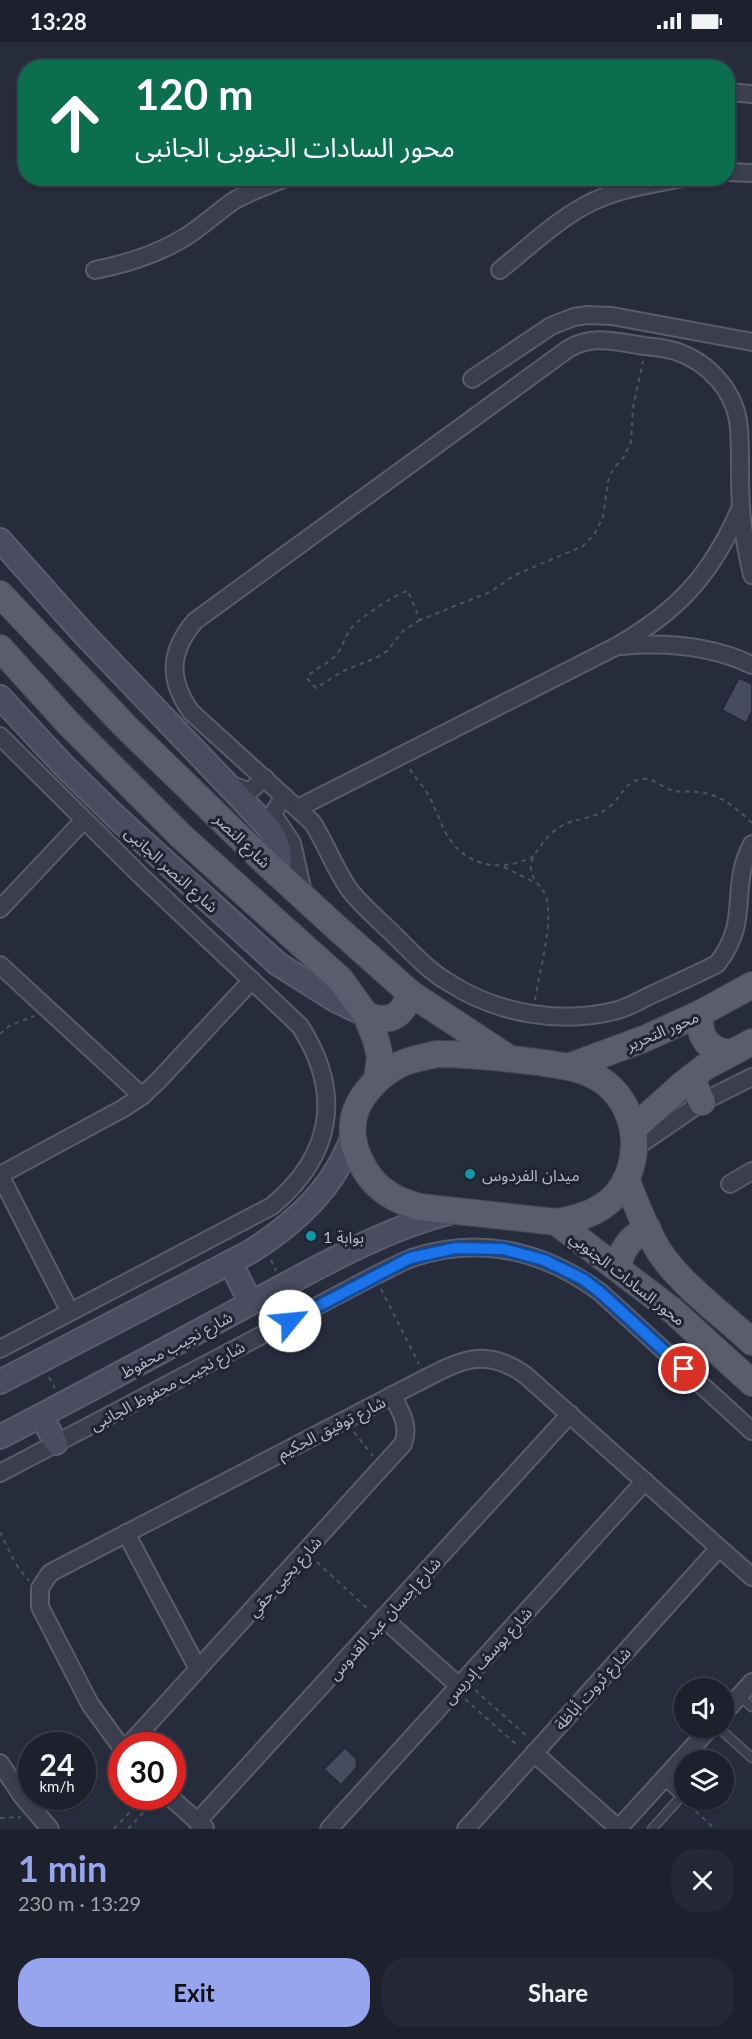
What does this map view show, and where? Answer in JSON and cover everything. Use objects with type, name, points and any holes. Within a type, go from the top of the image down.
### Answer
[{"type":"main road","name":"شارع النصر","points":[[0,594],[125,726],[304,898],[410,993],[483,1039],[510,1059]]},
{"type":"main road","points":[[0,648],[69,724],[165,820],[239,890],[328,966],[366,1015],[380,1057],[377,1080]]},
{"type":"main road","name":"محور التحرير","points":[[568,1067],[644,1039],[701,1014],[751,984]]},
{"type":"main road","points":[[366,1015],[377,1019],[389,1019],[399,1014],[407,1005],[410,993]]},
{"type":"main road","points":[[701,1014],[700,1033],[712,1048],[722,1052],[742,1048]]},
{"type":"main road","points":[[634,1138],[691,1078],[705,1067],[742,1048]]},
{"type":"main road","points":[[437,1054],[471,1054],[568,1067],[585,1071],[614,1090],[624,1104],[634,1138],[633,1158],[626,1179],[614,1197],[596,1210],[576,1219],[556,1222],[453,1212],[403,1202],[374,1183],[357,1153],[353,1135],[356,1111],[365,1092],[397,1066],[437,1054]]},
{"type":"main road","points":[[691,1078],[702,1102]]},
{"type":"main road","name":"محور السادات الجنوبي","points":[[626,1179],[660,1252],[676,1272],[752,1342]]},
{"type":"main road","name":"محور السادات الجنوبي","points":[[556,1222],[673,1311],[752,1383]]},
{"type":"main road","points":[[618,1268],[625,1247],[634,1236],[648,1229]]},
{"type":"street","points":[[735,93],[752,94]]},
{"type":"street","points":[[735,172],[752,173]]},
{"type":"street","points":[[95,270],[131,262],[160,250],[184,238],[241,197],[267,186]]},
{"type":"street","points":[[501,270],[579,209],[635,186]]},
{"type":"street","points":[[472,379],[552,326],[568,319],[587,315],[612,316],[752,342]]},
{"type":"street","points":[[752,575],[745,544],[741,508],[746,428],[730,397],[712,372],[687,355],[672,350],[601,340],[578,343],[195,621],[184,634],[176,657],[176,682],[182,698],[191,711],[312,822],[339,875],[351,892],[424,964],[448,982],[474,997],[502,1008],[561,1017],[620,1010],[717,964],[734,947],[744,925],[746,909],[743,870],[752,844]]},
{"type":"street","points":[[298,808],[617,646],[644,630],[661,618],[692,589],[728,537],[741,508]]},
{"type":"street","points":[[0,540],[83,633],[274,836],[280,855],[278,874]]},
{"type":"street","points":[[617,646],[678,645],[708,650],[752,665]]},
{"type":"street","name":"شارع النصر الجانبى","points":[[0,697],[64,766],[116,817],[278,964],[335,1000],[366,1015]]},
{"type":"street","points":[[0,736],[84,820],[300,1026],[312,1045],[326,1088],[326,1111],[315,1155],[304,1174],[272,1206],[0,1349]]},
{"type":"street","points":[[225,782],[251,790],[265,778]]},
{"type":"street","points":[[284,796],[274,816],[292,843],[304,898]]},
{"type":"street","points":[[0,909],[84,820]]},
{"type":"street","points":[[0,965],[142,1095]]},
{"type":"street","points":[[70,1312],[0,1175],[122,1109],[142,1095],[158,1081],[252,980]]},
{"type":"street","points":[[634,1138],[752,1077]]},
{"type":"street","points":[[0,1382],[21,1367],[262,1244],[297,1218],[316,1198],[333,1177],[346,1155],[353,1135]]},
{"type":"street","points":[[730,1184],[752,1171]]},
{"type":"street","name":"شارع نجيب محفوظ","points":[[0,1437],[284,1286],[403,1228],[431,1217],[453,1212]]},
{"type":"street","name":"شارع نجيب محفوظ الجانبى","points":[[0,1473],[410,1258],[456,1248],[503,1249],[564,1268],[591,1285],[752,1431]]},
{"type":"street","points":[[230,1262],[251,1304]]},
{"type":"street","name":"شارع توفيق الحكيم","points":[[40,1588],[50,1573],[126,1533],[426,1378],[467,1359],[482,1358],[511,1365],[524,1374],[752,1577]]},
{"type":"street","name":"شارع يحيى حقي","points":[[141,1732],[404,1444],[406,1435],[404,1417],[392,1395]]},
{"type":"street","name":"شارع إحسان عبد القدوس","points":[[202,1825],[382,1619],[570,1414]]},
{"type":"street","points":[[40,1416],[56,1443]]},
{"type":"street","name":"شارع يوسف إدريس","points":[[329,1829],[645,1481]]},
{"type":"street","points":[[126,1533],[198,1669]]},
{"type":"street","name":"شارع ثروت أباظة","points":[[466,1829],[719,1548]]},
{"type":"street","points":[[40,1588],[40,1607],[90,1704],[110,1732]]},
{"type":"street","points":[[382,1619],[460,1685]]},
{"type":"street","points":[[746,1701],[752,1682]]},
{"type":"street","points":[[535,1752],[619,1829],[701,1738]]},
{"type":"street","points":[[0,1763],[22,1796],[50,1829]]},
{"type":"street","points":[[185,1810],[202,1825]]},
{"type":"lane","points":[[730,1738],[752,1758]]},
{"type":"lane","points":[[663,1780],[674,1791]]},
{"type":"lane","points":[[652,1829],[674,1804]]},
{"type":"path","points":[[420,620],[408,591],[394,595],[353,625],[336,655],[307,678],[316,688],[343,671],[376,658],[396,642],[403,631],[420,620],[490,592],[515,575],[583,546],[594,535],[603,517],[613,469],[624,457],[631,442],[633,408],[646,346]]},
{"type":"path","points":[[403,754],[413,775],[426,791],[452,842],[460,852],[484,864],[502,866],[522,862],[534,856]]},
{"type":"path","points":[[532,1014],[548,919],[546,896],[531,874],[531,865],[534,856],[550,834],[564,824],[601,813],[610,807],[623,789],[633,782],[644,779],[656,781],[673,791],[700,792],[716,796],[731,803],[752,823]]},
{"type":"path","points":[[502,866],[536,883]]},
{"type":"path","points":[[0,1034],[9,1026],[31,1018],[46,1007]]},
{"type":"path","points":[[262,1244],[284,1286]]},
{"type":"path","points":[[374,1276],[426,1378]]},
{"type":"path","points":[[21,1367],[63,1404]]},
{"type":"path","points":[[344,1420],[382,1467]]},
{"type":"path","points":[[0,1532],[22,1573],[40,1588]]},
{"type":"path","points":[[305,1552],[382,1619]]},
{"type":"path","points":[[460,1685],[535,1752]]},
{"type":"path","points":[[460,1685],[535,1752]]},
{"type":"path","points":[[114,1829],[132,1810]]},
{"type":"path","points":[[128,1829],[146,1810]]},
{"type":"path","points":[[694,1810],[715,1829]]},
{"type":"building","points":[[739,678],[752,684],[752,711],[746,723],[722,710]]},
{"type":"building","points":[[345,1748],[356,1758],[357,1767],[341,1785],[324,1769]]},
{"type":"place","name":"ميدان الفردوس","points":[[470,1174]]},
{"type":"place","name":"بوابة 1","points":[[311,1236]]},
{"type":"route","points":[[290,1321],[410,1258],[456,1248],[503,1249],[544,1260],[583,1279],[684,1369]]}]
